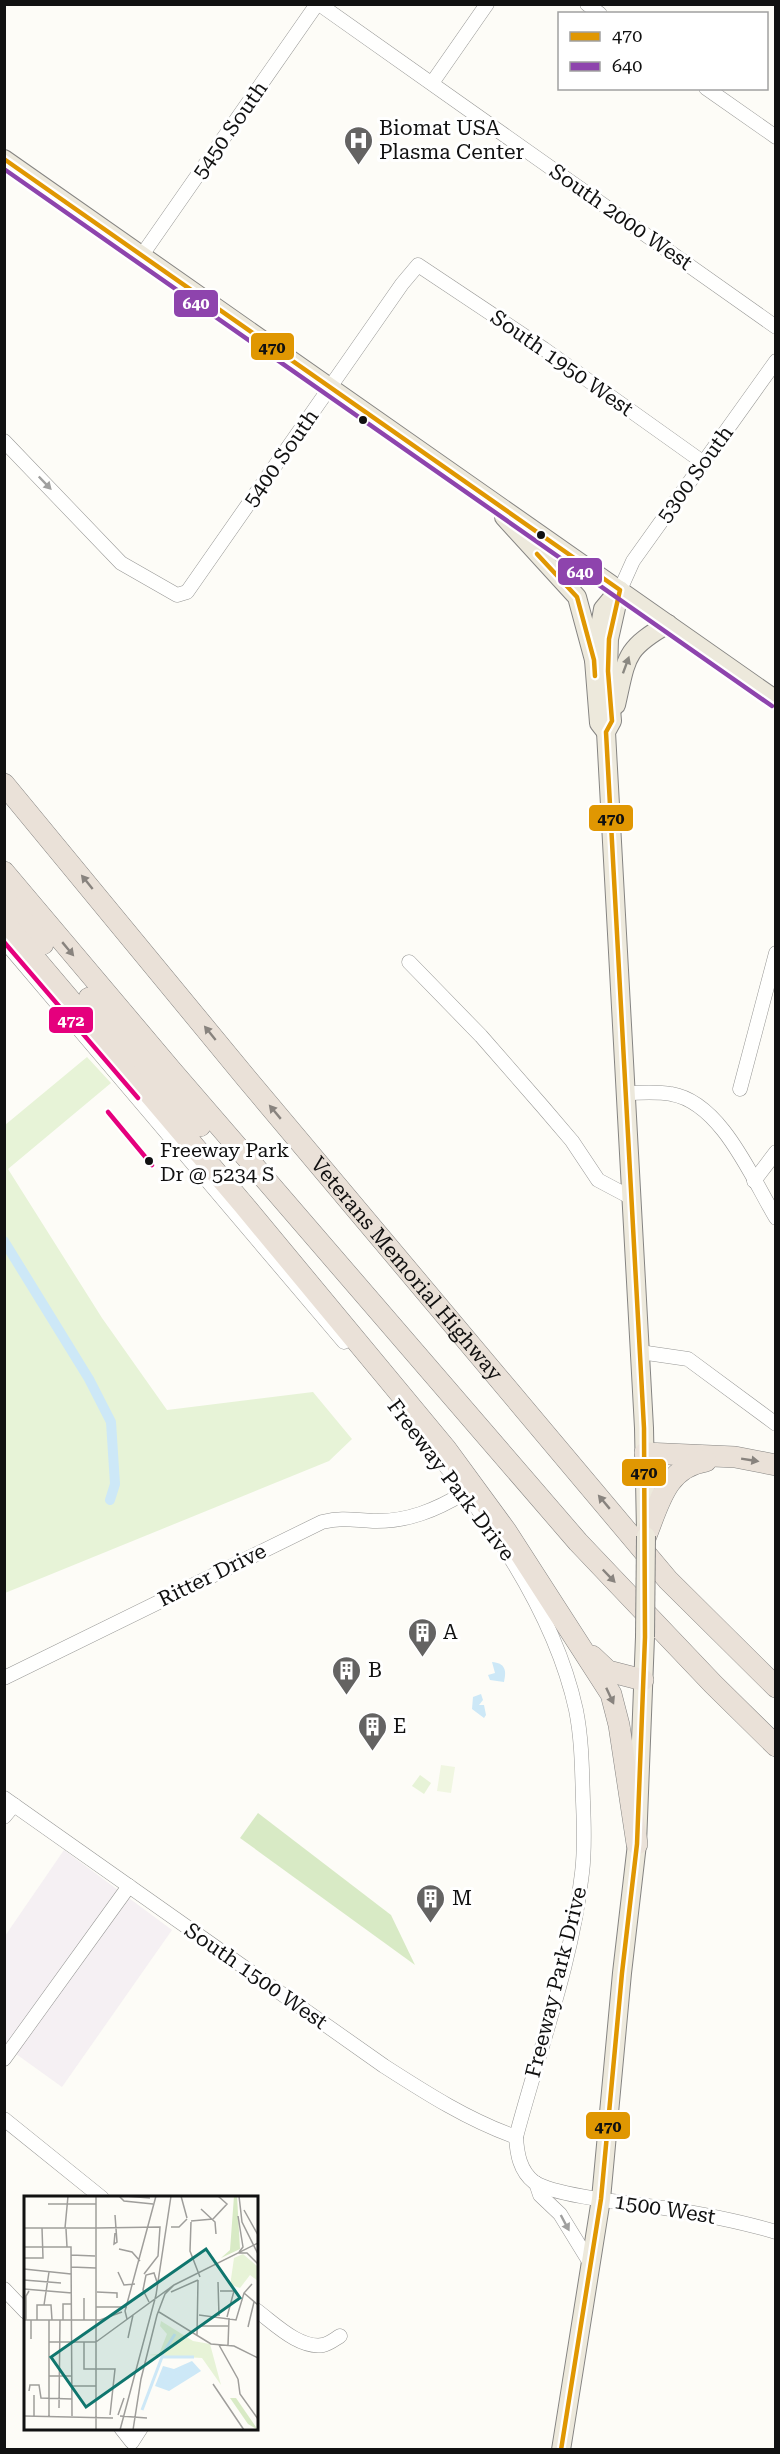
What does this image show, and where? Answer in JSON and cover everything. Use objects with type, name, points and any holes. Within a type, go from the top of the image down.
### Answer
[{"type":"highway","points":[[4,766],[59,848]]},
{"type":"highway","name":"Veterans Memorial Highway","points":[[4,784],[247,1079],[668,1580],[776,1687]]},
{"type":"highway","points":[[4,872],[172,1071],[578,1542],[690,1661],[776,1746]]},
{"type":"highway","points":[[4,899],[420,1380],[527,1500],[578,1542]]},
{"type":"highway","points":[[4,922],[200,1152],[446,1449],[506,1532],[580,1646],[610,1694],[616,1708],[637,1844]]},
{"type":"highway","points":[[645,1453],[756,1460],[776,1465]]},
{"type":"highway","points":[[646,1536],[667,1485],[680,1471],[690,1463],[724,1458]]},
{"type":"highway","points":[[668,1580],[776,1669]]},
{"type":"highway","points":[[580,1646],[608,1671],[643,1680]]},
{"type":"main road","points":[[4,159],[776,700]]},
{"type":"main road","points":[[480,492],[578,597],[594,660],[599,723],[609,726]]},
{"type":"main road","points":[[594,660],[603,609],[620,590]]},
{"type":"main road","points":[[561,2450],[601,2199],[622,1973],[637,1844],[643,1680],[645,1453],[624,1093],[609,726],[609,639],[620,590]]},
{"type":"main road","points":[[609,726],[626,662],[635,646],[668,624]]},
{"type":"street","name":"South 2000 West","points":[[318,4],[776,327]]},
{"type":"street","name":"5450 South","points":[[142,255],[318,4]]},
{"type":"street","points":[[432,83],[487,4]]},
{"type":"street","points":[[709,90],[776,137]]},
{"type":"street","name":"5400 South","points":[[4,441],[121,563],[177,595],[187,592],[402,284],[418,265]]},
{"type":"street","name":"South 1950 West","points":[[418,265],[544,349],[704,463]]},
{"type":"street","name":"5300 South","points":[[620,590],[633,561],[776,361]]},
{"type":"street","name":"Freeway Park Drive","points":[[4,941],[370,1373],[464,1493],[498,1538],[519,1572],[555,1645],[576,1710],[582,1766],[582,1872],[572,1932],[516,2137]]},
{"type":"street","points":[[740,1089],[776,953]]},
{"type":"street","points":[[409,962],[482,1036],[572,1142],[598,1180],[630,1197]]},
{"type":"street","points":[[624,1093],[672,1094],[689,1100],[708,1112],[723,1129],[776,1218]]},
{"type":"street","points":[[754,1182],[776,1152]]},
{"type":"street","points":[[640,1352],[688,1359],[776,1424]]},
{"type":"street","name":"Ritter Drive","points":[[4,1678],[322,1522],[342,1517],[373,1521],[402,1519],[429,1512],[464,1493]]},
{"type":"street","points":[[4,1818],[9,1801]]},
{"type":"street","name":"South 1500 West","points":[[9,1801],[384,2066],[473,2120],[516,2137]]},
{"type":"street","points":[[4,2059],[129,1886]]},
{"type":"street","points":[[4,2119],[100,2196]]},
{"type":"street","points":[[516,2137],[518,2158],[528,2176],[536,2183],[540,2195],[560,2214],[592,2266]]},
{"type":"street","name":"1500 West","points":[[536,2183],[601,2199],[737,2221],[776,2232]]},
{"type":"street","points":[[4,2289],[24,2310]]},
{"type":"street","points":[[258,2311],[299,2341],[311,2345],[324,2345],[340,2336]]},
{"type":"street","points":[[123,2430],[132,2442],[140,2430]]},
{"type":"shaded area","points":[[64,1850],[172,1930],[62,2087],[5,2046],[5,1936]]},
{"type":"green space","points":[[87,1057],[111,1083],[8,1169],[102,1318],[167,1410],[313,1392],[352,1439],[329,1461],[5,1593],[5,1125]]},
{"type":"green space","points":[[441,1765],[455,1767],[451,1793],[437,1791]]},
{"type":"green space","points":[[420,1775],[431,1783],[424,1794],[412,1786]]},
{"type":"green space","points":[[258,1813],[391,1915],[415,1965],[240,1838]]},
{"type":"water","points":[[492,1662],[504,1668],[504,1682],[490,1680],[488,1675],[495,1673]]},
{"type":"water","points":[[481,1694],[483,1700],[479,1705],[484,1705],[486,1715],[484,1718],[472,1709],[473,1697]]},
{"type":"waterway","points":[[4,1241],[89,1379],[111,1422],[115,1484],[110,1500]]},
{"type":"transit line","name":"470","points":[[4,159],[620,590],[609,639],[608,671],[612,721],[606,732],[644,1428],[645,1637],[637,1844],[622,1973],[601,2199],[561,2450]]},
{"type":"transit line","name":"640","points":[[4,169],[772,706]]},
{"type":"transit line","name":"470","points":[[537,554],[577,597],[594,660],[595,676]]},
{"type":"transit line","name":"472","points":[[4,942],[138,1098]]},
{"type":"transit line","name":"472","points":[[108,1112],[152,1165]]},
{"type":"place","name":"Biomat USA Plasma Center","points":[[358,166]]},
{"type":"place","name":"Freeway Park Dr @ 5234 S","points":[[149,1161]]},
{"type":"place","name":"A","points":[[422,1658]]},
{"type":"place","name":"B","points":[[347,1696]]},
{"type":"place","name":"E","points":[[372,1752]]},
{"type":"place","name":"M","points":[[431,1924]]}]
